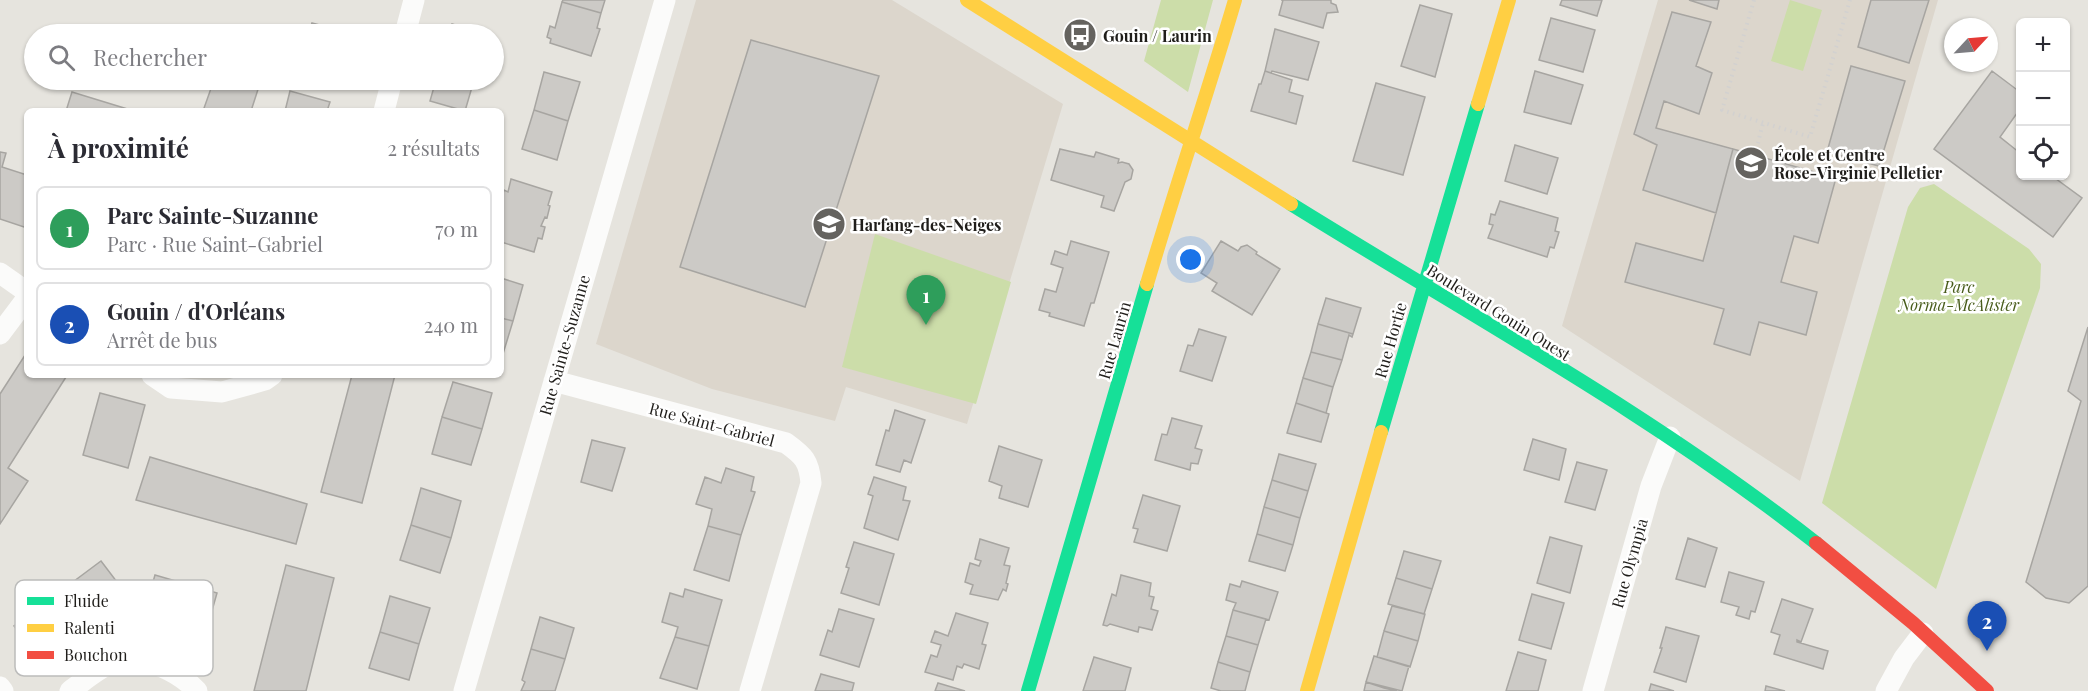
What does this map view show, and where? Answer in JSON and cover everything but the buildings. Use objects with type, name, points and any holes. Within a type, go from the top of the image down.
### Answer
[{"type":"street","points":[[408,24],[414,0]]},
{"type":"street","name":"Rue Sainte-Suzanne","points":[[464,691],[664,0]]},
{"type":"street","name":"Boulevard Gouin Ouest","points":[[967,0],[1670,437],[1798,529],[1891,604],[1987,691]]},
{"type":"street","name":"Rue Laurin","points":[[1028,691],[1173,198],[1207,97],[1235,0]]},
{"type":"street","name":"Rue Hortie","points":[[1307,691],[1423,284],[1509,0]]},
{"type":"street","points":[[385,108],[389,90]]},
{"type":"street","points":[[0,273],[24,290]]},
{"type":"street","points":[[0,334],[24,302]]},
{"type":"street","points":[[156,378],[171,388],[222,392],[268,378]]},
{"type":"street","name":"Rue Saint-Gabriel","points":[[554,381],[786,443],[804,456],[810,470],[811,483],[750,691]]},
{"type":"street","name":"Rue Olympia","points":[[1593,691],[1651,486],[1670,437]]},
{"type":"street","points":[[1886,691],[1900,664],[1923,633]]},
{"type":"street","points":[[70,691],[93,676]]},
{"type":"street","points":[[179,676],[197,691]]},
{"type":"street","points":[[0,687],[3,691]]},
{"type":"path","points":[[1754,0],[1722,110],[1810,137],[1851,0]]},
{"type":"path","points":[[1755,155],[1763,123]]},
{"type":"shaded area","name":"Harfang-des-Neiges","points":[[696,0],[892,0],[1063,104],[967,424],[846,387],[835,421],[712,389],[596,344]]},
{"type":"shaded area","name":"École et Centre Rose-Virginie Pelletier","points":[[1658,0],[1938,0],[1800,481],[1562,326]]},
{"type":"green space","points":[[1161,0],[1213,0],[1188,92],[1144,61]]},
{"type":"green space","points":[[1790,0],[1822,10],[1803,71],[1771,61]]},
{"type":"green space","name":"Parc Norma-McAlister","points":[[1934,184],[2029,249],[2041,264],[2040,288],[1936,589],[1822,503],[1908,207],[1920,188]]},
{"type":"green space","points":[[875,234],[1011,282],[976,404],[842,367]]},
{"type":"traffic: fast","points":[[1381,432],[1478,104]]},
{"type":"traffic: fast","points":[[1291,204],[1624,408],[1690,451],[1816,543]]},
{"type":"traffic: fast","points":[[1028,691],[1147,284]]},
{"type":"traffic: slow","points":[[967,0],[1291,204]]},
{"type":"traffic: slow","points":[[1147,284],[1235,0]]},
{"type":"traffic: slow","points":[[1478,104],[1509,0]]},
{"type":"traffic: slow","points":[[1307,691],[1381,432]]},
{"type":"traffic: jam","points":[[1816,543],[1913,623],[1987,691]]},
{"type":"place","name":"Gouin / Laurin","points":[[1080,35]]},
{"type":"place","name":"École et Centre Rose-Virginie Pelletier","points":[[1751,163]]},
{"type":"place","name":"Harfang-des-Neiges","points":[[829,224]]},
{"type":"place","name":"Parc Sainte-Suzanne","points":[[926,325]]},
{"type":"place","name":"Gouin / d'Orléans","points":[[1987,651]]}]
